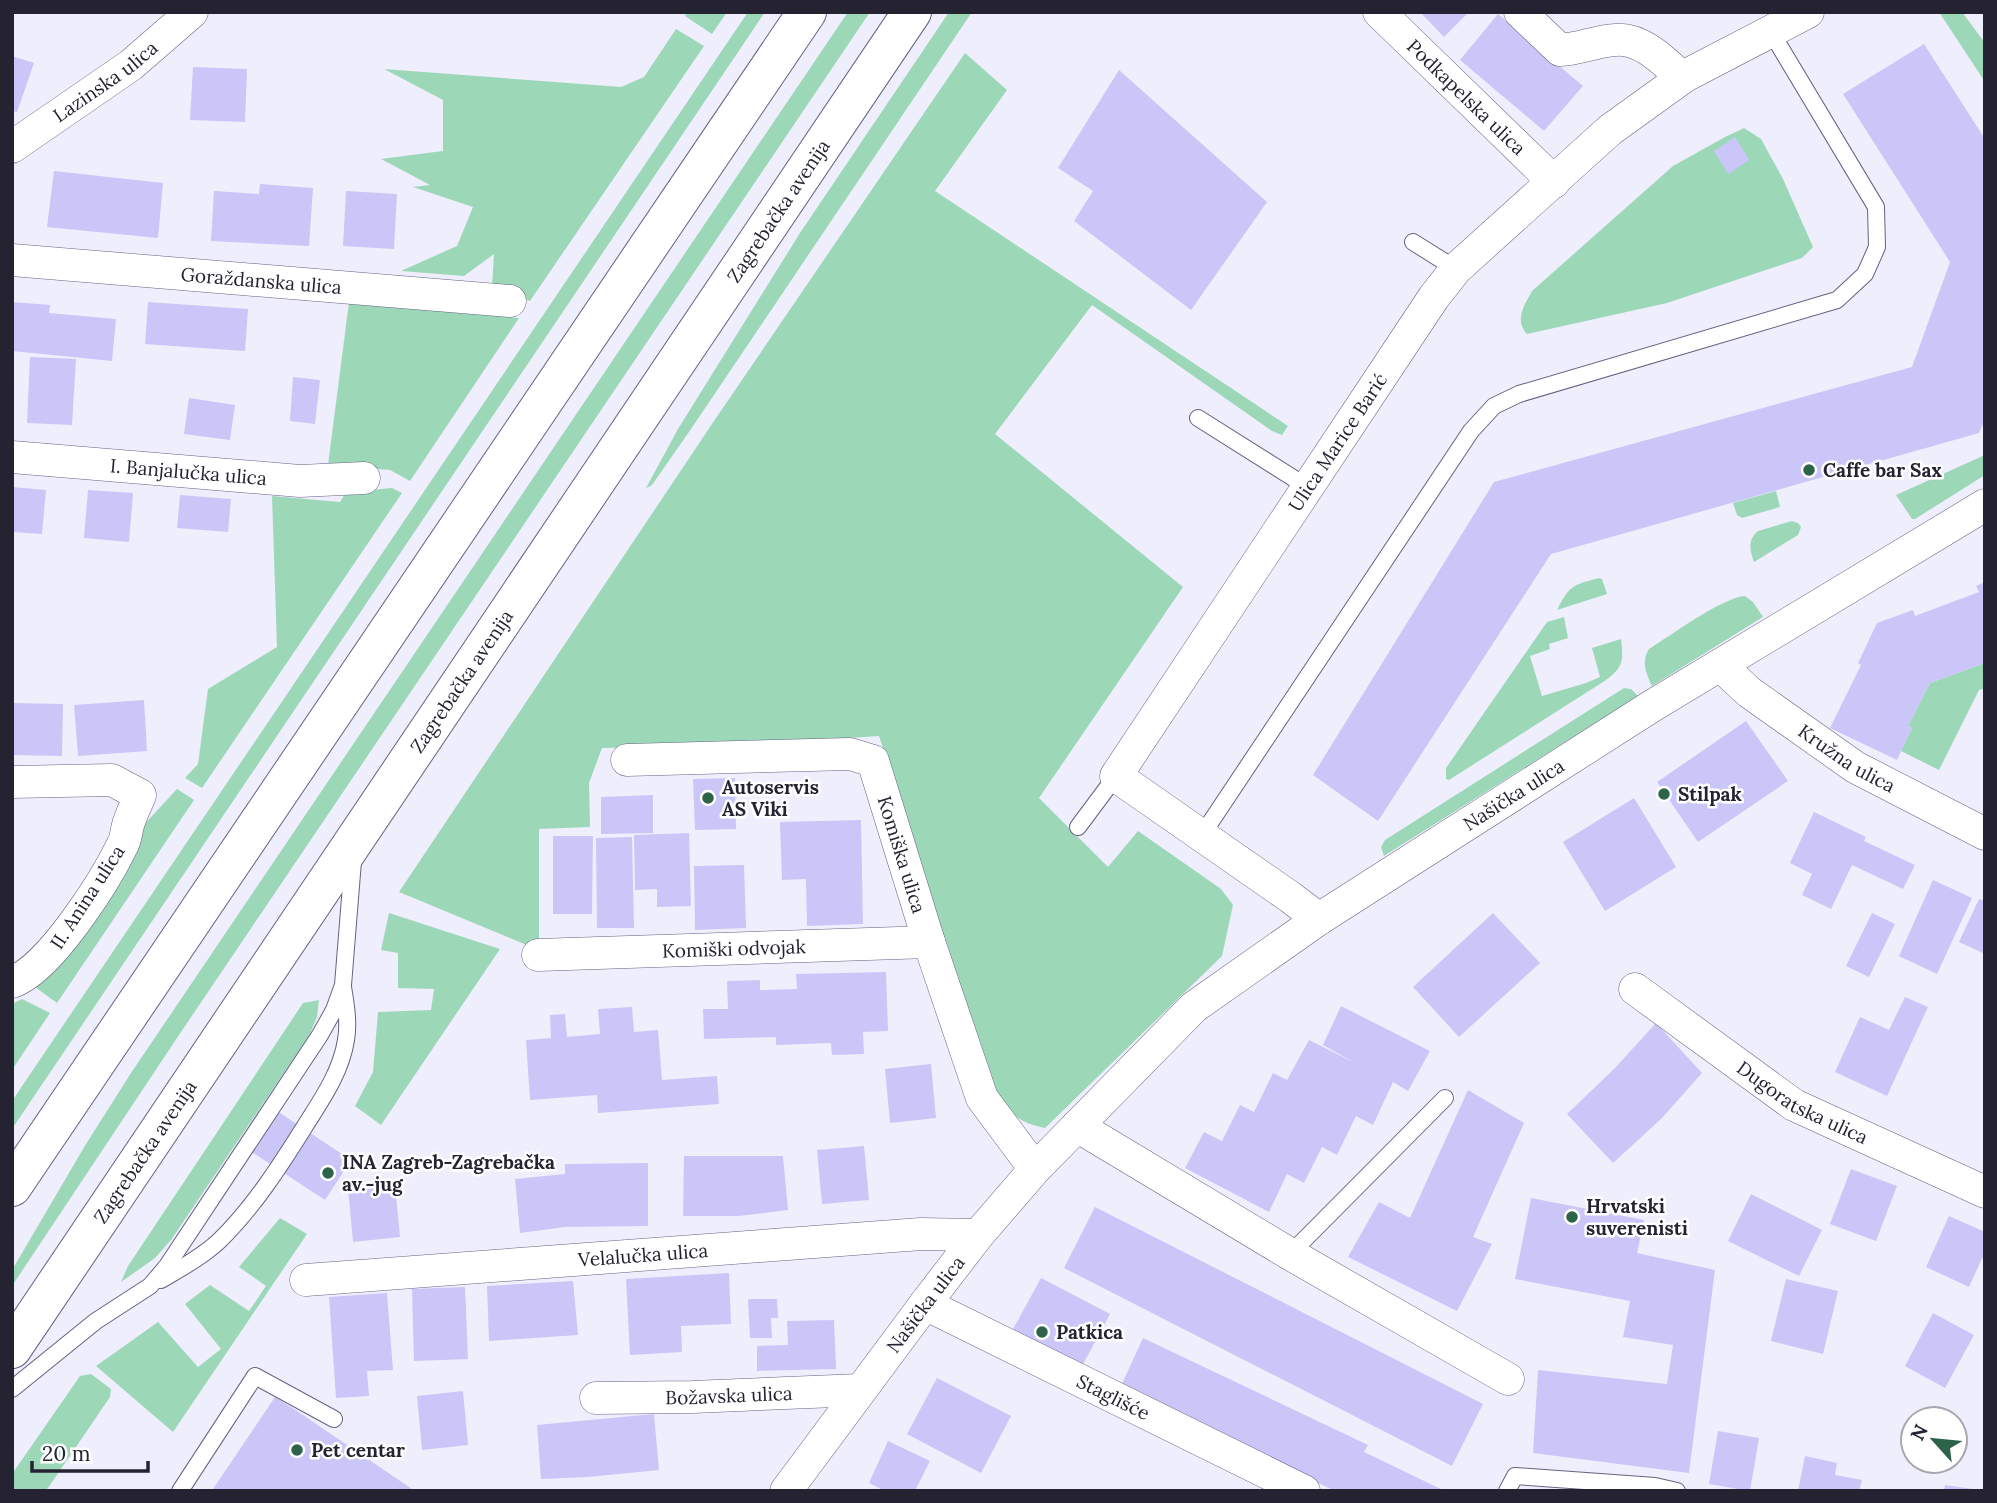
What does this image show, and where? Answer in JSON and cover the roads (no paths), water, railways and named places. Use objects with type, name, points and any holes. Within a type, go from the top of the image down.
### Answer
[{"type":"main road","points":[[12,1187],[807,12]]},
{"type":"main road","name":"Zagrebačka avenija","points":[[12,1349],[912,12]]},
{"type":"street","name":"Lazinska ulica","points":[[12,147],[131,65],[192,12]]},
{"type":"street","name":"Podkapelska ulica","points":[[1379,12],[1555,182]]},
{"type":"street","points":[[1520,12],[1560,50],[1617,39],[1634,42],[1662,59],[1682,78]]},
{"type":"street","name":"Ulica Marice Barić","points":[[1116,776],[1434,297],[1456,269],[1611,130],[1682,78],[1808,12]]},
{"type":"street","name":"Goraždanska ulica","points":[[12,260],[510,301]]},
{"type":"street","name":"I. Banjalučka ulica","points":[[12,457],[300,481],[364,478]]},
{"type":"street","name":"Našička ulica","points":[[786,1491],[978,1235],[1035,1169],[1194,1007],[1319,919],[1641,713],[1985,505]]},
{"type":"street","name":"Kružna ulica","points":[[1720,665],[1749,692],[1855,766],[1985,834]]},
{"type":"street","name":"Komiška ulica","points":[[627,760],[850,754],[873,761],[929,942],[982,1098],[1035,1169]]},
{"type":"street","points":[[1116,776],[1319,919]]},
{"type":"street","name":"II. Anina ulica","points":[[12,782],[112,779],[140,795],[128,823],[124,843],[87,904],[50,956],[22,979],[12,982]]},
{"type":"street","name":"Komiški odvojak","points":[[538,955],[929,942]]},
{"type":"street","name":"Dugoratska ulica","points":[[1635,989],[1794,1105],[1985,1192]]},
{"type":"street","points":[[1077,1126],[1290,1254],[1508,1379]]},
{"type":"street","name":"Velalučka ulica","points":[[306,1280],[920,1234],[978,1235]]},
{"type":"street","name":"Staglišće","points":[[925,1304],[1304,1491]]},
{"type":"street","name":"Božavska ulica","points":[[596,1398],[860,1390]]},
{"type":"lane","points":[[1202,835],[1471,432],[1493,406],[1519,394],[1837,300],[1866,274],[1877,247],[1875,207],[1770,32]]},
{"type":"lane","points":[[1413,242],[1456,269]]},
{"type":"lane","points":[[1198,418],[1309,488]]},
{"type":"lane","points":[[1079,827],[1116,776]]},
{"type":"lane","points":[[12,1389],[96,1321],[219,1241],[278,1169],[331,1083],[346,1040],[348,1017],[343,985],[354,842]]},
{"type":"lane","points":[[150,1286],[167,1266],[320,1035],[334,1010],[343,985]]},
{"type":"lane","points":[[1290,1254],[1445,1098]]},
{"type":"lane","points":[[180,1491],[255,1376],[334,1419]]},
{"type":"lane","points":[[1507,1491],[1515,1476],[1655,1486],[1677,1491]]},
{"type":"place","name":"Caffe bar Sax","points":[[1809,470]]},
{"type":"place","name":"Stilpak","points":[[1664,794]]},
{"type":"place","name":"Autoservis AS Viki","points":[[708,798]]},
{"type":"place","name":"INA Zagreb-Zagrebačka av.-jug","points":[[328,1173]]},
{"type":"place","name":"Hrvatski suverenisti","points":[[1572,1217]]},
{"type":"place","name":"Patkica","points":[[1042,1332]]},
{"type":"place","name":"Pet centar","points":[[297,1450]]}]
